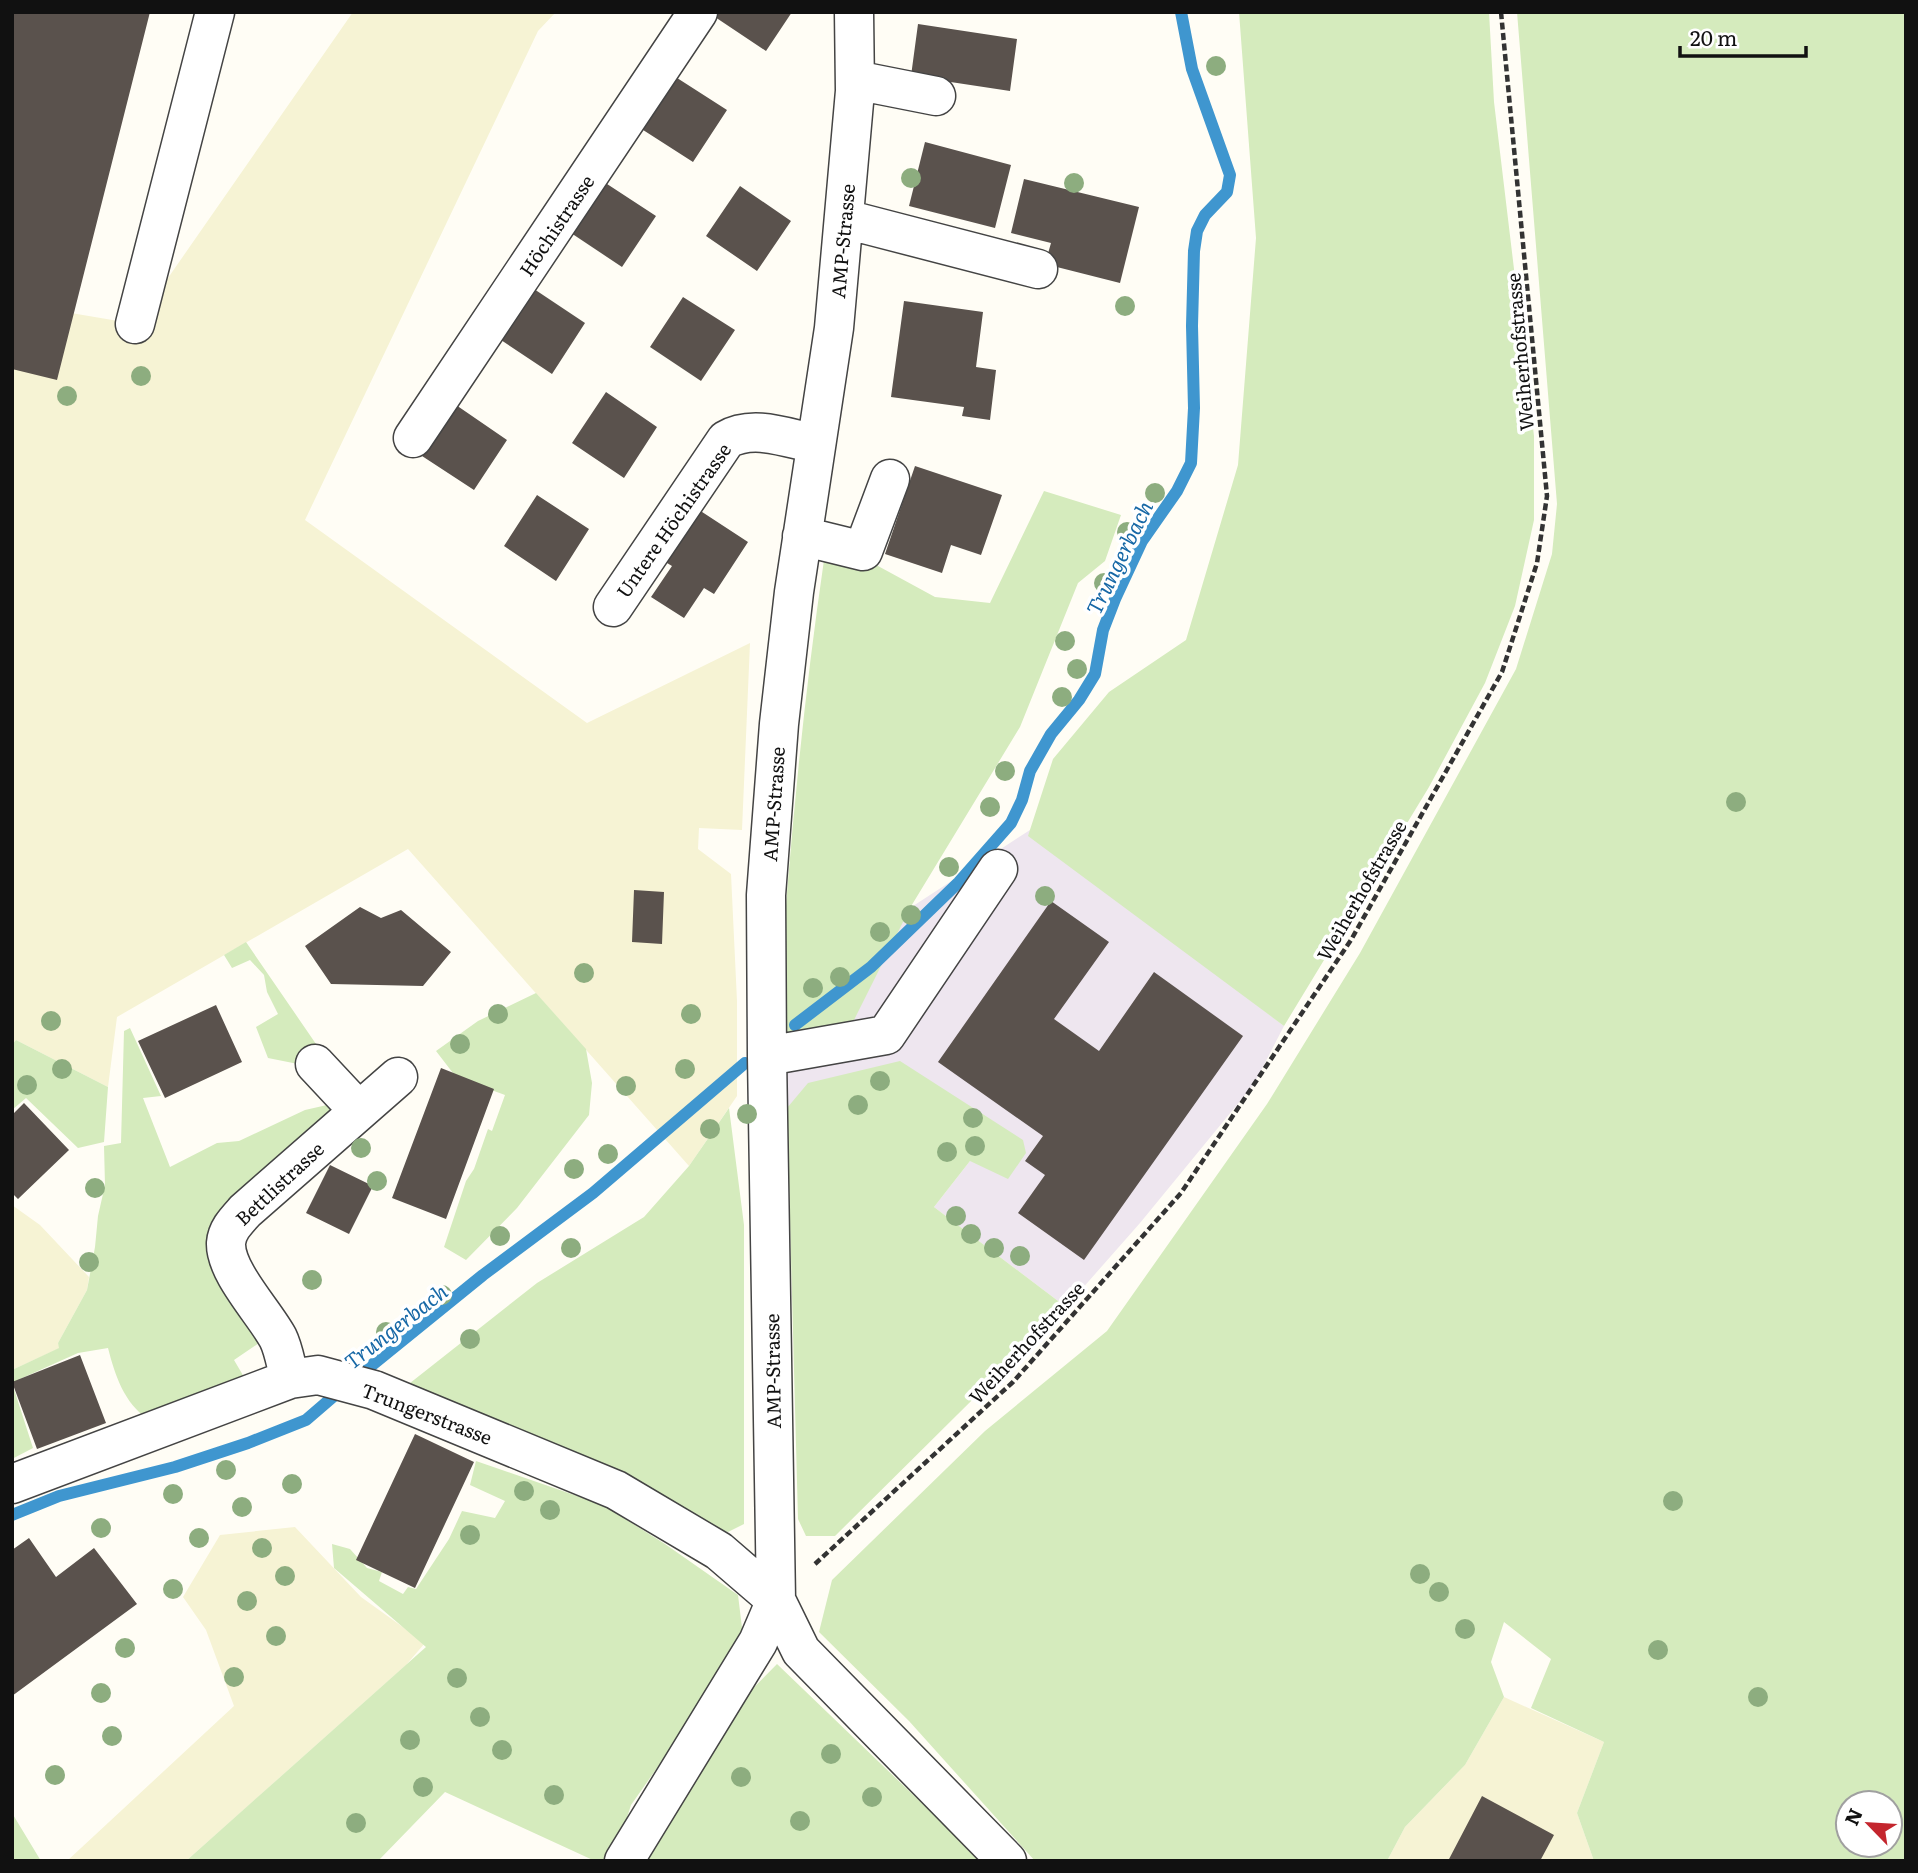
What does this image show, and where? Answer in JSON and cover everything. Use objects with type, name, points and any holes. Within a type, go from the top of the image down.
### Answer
[{"type":"street","points":[[135,324],[215,12]]},
{"type":"street","name":"Höchistrasse","points":[[413,438],[698,12]]},
{"type":"street","name":"AMP-Strasse","points":[[624,1861],[758,1642],[776,1600],[767,1056],[768,869],[779,724],[802,536],[834,328],[845,219],[855,80],[854,12]]},
{"type":"street","points":[[855,80],[936,96]]},
{"type":"street","points":[[845,219],[1038,269]]},
{"type":"street","name":"Untere Höchistrasse","points":[[613,607],[726,440],[741,433],[752,432],[816,444]]},
{"type":"street","points":[[802,536],[863,551],[890,478]]},
{"type":"street","points":[[767,1056],[886,1035],[998,870]]},
{"type":"street","points":[[315,1064],[358,1110]]},
{"type":"street","name":"Bettlistrasse","points":[[304,1377],[234,1270],[228,1256],[227,1239],[235,1222],[245,1211],[398,1077]]},
{"type":"street","points":[[12,1484],[304,1377]]},
{"type":"street","name":"Trungerstrasse","points":[[304,1377],[374,1390],[616,1490],[719,1551],[776,1600]]},
{"type":"street","name":"AMP-Strasse","points":[[776,1600],[801,1651],[1007,1861]]},
{"type":"path","name":"Weiherhofstrasse","points":[[776,1600],[1013,1381],[1181,1193],[1351,940],[1502,672],[1537,563],[1547,496],[1501,12]]},
{"type":"shaded area","points":[[353,12],[556,12],[538,31],[305,520],[587,723],[750,643],[742,830],[699,828],[698,849],[731,874],[737,1001],[737,1096],[689,1166],[408,849],[117,1017],[108,1087],[16,1040],[12,1045],[12,303],[136,324]]},
{"type":"shaded area","points":[[1030,830],[1284,1026],[1254,1084],[1140,1223],[1066,1307],[934,1207],[970,1161],[1026,1153],[787,1108],[777,1032],[821,1036],[910,908]]},
{"type":"shaded area","points":[[12,1205],[40,1225],[89,1277],[87,1290],[58,1343],[60,1348],[12,1370]]},
{"type":"shaded area","points":[[295,1527],[361,1597],[425,1643],[406,1665],[186,1861],[67,1861],[234,1706],[206,1630],[183,1597],[220,1535]]},
{"type":"shaded area","points":[[1504,1697],[1604,1742],[1577,1813],[1594,1861],[1387,1861],[1405,1827],[1465,1765]]},
{"type":"green space","points":[[1239,12],[1489,12],[1494,102],[1534,436],[1534,520],[1515,606],[1485,683],[1429,787],[1284,1026],[1028,836],[1053,759],[1109,692],[1186,640],[1238,465],[1256,238]]},
{"type":"green space","points":[[1517,12],[1906,12],[1906,1861],[1594,1861],[1577,1813],[1604,1742],[1531,1708],[1551,1659],[1504,1622],[1491,1662],[1504,1697],[1465,1765],[1405,1827],[1387,1861],[1035,1861],[909,1721],[819,1632],[832,1580],[985,1431],[1107,1331],[1267,1104],[1360,953],[1516,669],[1552,554],[1557,504]]},
{"type":"green space","points":[[1044,491],[1121,515],[1105,561],[1078,583],[1020,727],[910,908],[854,1020],[821,1036],[777,1032],[796,796],[824,560],[867,560],[935,597],[990,603]]},
{"type":"green space","points":[[246,942],[316,1044],[298,1064],[268,1058],[256,1027],[278,1014],[267,992],[264,975],[250,960],[232,968],[224,955]]},
{"type":"green space","points":[[536,993],[586,1049],[592,1083],[589,1115],[517,1208],[466,1260],[444,1247],[466,1181],[474,1169],[488,1129],[492,1131],[505,1095],[456,1077],[436,1051],[478,1021]]},
{"type":"green space","points":[[130,1028],[161,1096],[143,1098],[170,1167],[217,1143],[239,1141],[305,1110],[327,1105],[331,1109],[331,1118],[229,1204],[262,1341],[234,1360],[244,1377],[148,1419],[127,1397],[117,1378],[108,1348],[78,1353],[20,1379],[13,1386],[33,1448],[12,1459],[12,1370],[59,1348],[58,1343],[87,1290],[105,1185],[104,1146],[121,1143],[124,1031]]},
{"type":"green space","points":[[16,1040],[108,1087],[104,1142],[78,1148],[26,1098],[12,1110],[12,1045]]},
{"type":"green space","points":[[900,1061],[1023,1140],[1026,1153],[1008,1179],[970,1161],[934,1207],[1066,1307],[835,1536],[806,1536],[798,1519],[787,1108],[808,1083]]},
{"type":"green space","points":[[729,1108],[744,1225],[744,1524],[728,1532],[707,1526],[405,1387],[537,1283],[644,1217],[689,1166]]},
{"type":"green space","points":[[476,1461],[603,1505],[738,1595],[744,1644],[631,1805],[613,1861],[595,1861],[445,1792],[378,1861],[186,1861],[426,1647],[334,1568],[332,1544],[350,1549],[367,1568],[382,1572],[379,1581],[403,1594],[408,1587],[416,1589],[449,1539],[462,1511],[495,1518],[505,1501],[470,1485]]},
{"type":"green space","points":[[777,1664],[982,1861],[640,1861],[716,1726]]},
{"type":"green space","points":[[12,1813],[41,1861],[12,1861]]},
{"type":"building","points":[[12,12],[150,12],[57,380],[12,369]]},
{"type":"building","points":[[718,12],[792,12],[766,51],[715,17]]},
{"type":"building","points":[[918,24],[1017,39],[1010,91],[911,76]]},
{"type":"building","points":[[674,76],[727,110],[693,162],[640,128]]},
{"type":"building","points":[[925,142],[1011,165],[995,228],[909,206]]},
{"type":"building","points":[[1024,179],[1139,207],[1120,283],[1045,264],[1051,243],[1011,233]]},
{"type":"building","points":[[604,182],[656,216],[622,267],[571,233]]},
{"type":"building","points":[[740,186],[791,221],[757,271],[706,236]]},
{"type":"building","points":[[534,289],[585,323],[552,374],[501,340]]},
{"type":"building","points":[[683,297],[735,330],[701,381],[650,347]]},
{"type":"building","points":[[904,301],[983,312],[976,367],[996,370],[990,420],[962,416],[964,407],[891,397]]},
{"type":"building","points":[[606,392],[657,427],[624,478],[572,443]]},
{"type":"building","points":[[456,405],[507,440],[474,490],[422,456]]},
{"type":"building","points":[[915,466],[1002,495],[981,555],[951,545],[942,573],[885,554]]},
{"type":"building","points":[[537,495],[589,529],[556,581],[504,546]]},
{"type":"building","points":[[696,508],[748,542],[714,594],[704,588],[684,618],[651,597],[672,566],[662,560]]},
{"type":"building","points":[[634,890],[664,892],[662,944],[632,942]]},
{"type":"building","points":[[1051,901],[1109,942],[1054,1019],[1099,1051],[1154,972],[1243,1036],[1084,1260],[1018,1213],[1045,1175],[1025,1161],[1043,1136],[938,1062]]},
{"type":"building","points":[[360,907],[381,918],[401,910],[451,952],[423,986],[331,984],[305,946]]},
{"type":"building","points":[[216,1005],[242,1062],[165,1098],[138,1041]]},
{"type":"building","points":[[441,1068],[494,1089],[446,1219],[392,1198]]},
{"type":"building","points":[[24,1103],[69,1150],[18,1199],[12,1193],[12,1115]]},
{"type":"building","points":[[330,1165],[373,1186],[349,1234],[306,1213]]},
{"type":"building","points":[[80,1355],[106,1423],[37,1449],[12,1382]]},
{"type":"building","points":[[415,1434],[474,1462],[415,1588],[356,1560]]},
{"type":"building","points":[[29,1538],[56,1577],[94,1548],[137,1604],[12,1696],[12,1550]]},
{"type":"building","points":[[1482,1796],[1554,1835],[1540,1861],[1448,1861]]},
{"type":"waterway","name":"Trungerbach","points":[[795,1025],[871,967],[959,882],[1011,823],[1022,800],[1030,771],[1051,734],[1079,700],[1095,674],[1103,630],[1142,541],[1177,491],[1191,463],[1194,408],[1194,251],[1197,231],[1205,215],[1227,192],[1230,175],[1192,69],[1181,12]]},
{"type":"waterway","name":"Trungerbach","points":[[356,1378],[483,1275],[593,1193],[745,1063]]},
{"type":"waterway","name":"Trungerbach","points":[[12,1515],[59,1496],[175,1467],[248,1443],[306,1420],[342,1389]]}]
